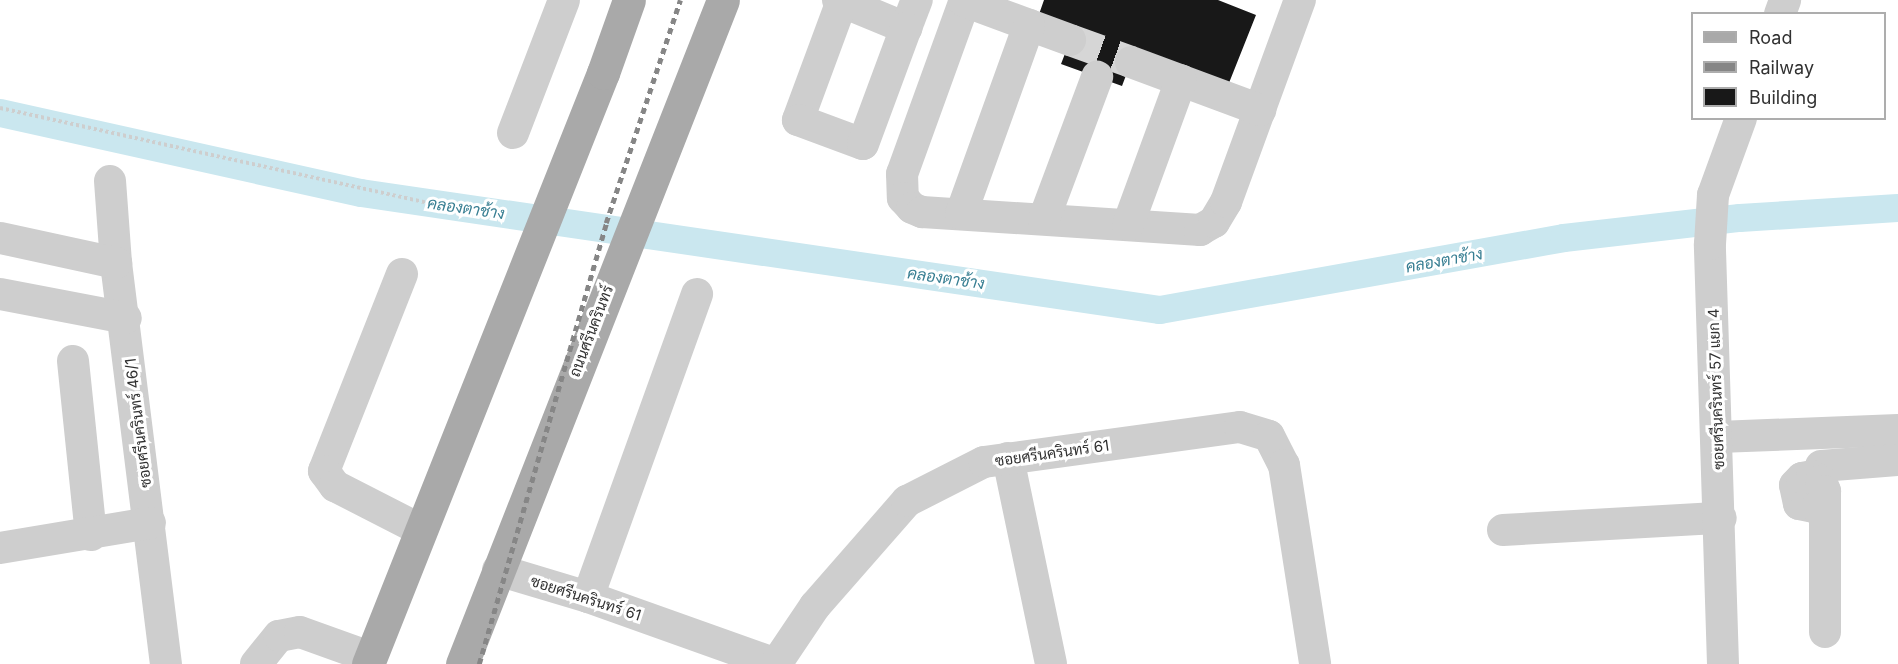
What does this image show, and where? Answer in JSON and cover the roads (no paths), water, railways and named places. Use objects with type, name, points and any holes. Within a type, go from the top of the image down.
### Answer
[{"type":"main road","points":[[369,661],[551,206],[603,73],[628,0]]},
{"type":"main road","points":[[603,73],[636,0]]},
{"type":"main road","points":[[681,98],[711,0]]},
{"type":"main road","name":"ถนนศรีนครินทร์","points":[[462,664],[681,98],[723,0]]},
{"type":"street","points":[[513,133],[564,0]]},
{"type":"street","points":[[1070,40],[964,1],[900,186],[912,208],[961,214],[1200,230],[1214,222],[1226,202],[1300,0]]},
{"type":"street","points":[[840,1],[912,14],[863,144],[798,120],[840,1]]},
{"type":"street","points":[[961,214],[1029,25]]},
{"type":"street","points":[[1131,63],[1260,110]]},
{"type":"street","points":[[1044,219],[1097,77]]},
{"type":"street","points":[[1128,225],[1180,80]]},
{"type":"street","name":"ซอยศรีนครินทร์ 57 แยก 4","points":[[1723,664],[1721,518],[1710,244],[1713,195],[1740,120]]},
{"type":"street","name":"ซอยศรีนครินทร์ 46/1","points":[[110,181],[116,263],[126,318],[166,664]]},
{"type":"street","points":[[0,238],[116,263]]},
{"type":"street","points":[[402,274],[324,471],[335,486],[421,530]]},
{"type":"street","points":[[0,294],[126,318]]},
{"type":"street","points":[[588,597],[697,294]]},
{"type":"street","points":[[73,361],[91,535]]},
{"type":"street","name":"ซอยศรีนครินทร์ 61","points":[[498,570],[588,597],[776,664],[815,606],[907,501],[984,462],[1240,427],[1269,436],[1284,465],[1315,664]]},
{"type":"street","points":[[1718,437],[1822,435],[1898,430]]},
{"type":"street","points":[[1822,435],[1825,632]]},
{"type":"street","points":[[1008,458],[1051,664]]},
{"type":"street","points":[[1821,483],[1898,460]]},
{"type":"street","points":[[1503,530],[1721,518]]},
{"type":"street","points":[[0,548],[91,535],[150,523]]},
{"type":"street","points":[[256,664],[279,636],[300,632],[369,661]]},
{"type":"waterway","name":"คลองตาช้าง","points":[[0,113],[361,193],[1160,310],[1564,238],[1740,218],[1898,208]]},
{"type":"tunnel","points":[[1070,40],[1131,62]]},
{"type":"railway","points":[[479,664],[606,223],[680,0]]}]
